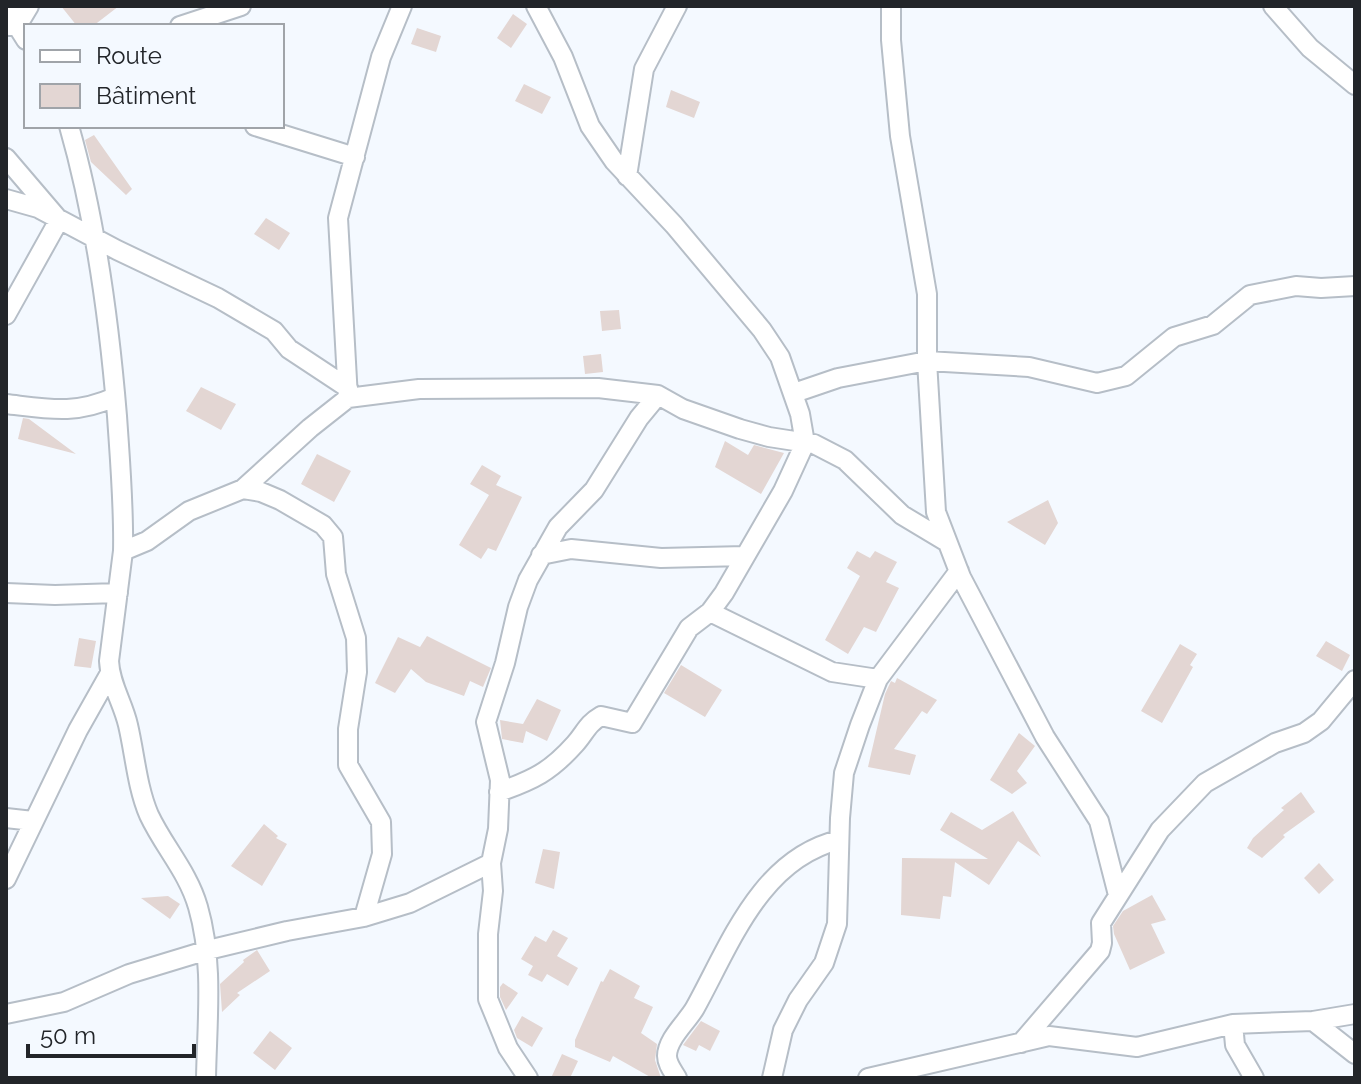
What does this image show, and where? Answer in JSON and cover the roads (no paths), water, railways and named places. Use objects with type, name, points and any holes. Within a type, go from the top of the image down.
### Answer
[{"type":"street","points":[[16,31],[29,6]]},
{"type":"street","points":[[186,24],[241,6]]},
{"type":"street","points":[[348,393],[338,218],[381,57],[402,6]]},
{"type":"street","points":[[499,792],[538,778],[577,742],[588,723],[601,716],[632,723],[689,628],[710,612],[745,556],[789,480],[805,443],[794,393],[780,357],[762,330],[674,225],[627,176],[590,126],[563,57],[536,6]]},
{"type":"street","points":[[627,176],[644,69],[677,6]]},
{"type":"street","points":[[891,6],[900,136],[927,294],[927,361],[936,512],[959,571],[1045,737],[1099,821],[1118,895]]},
{"type":"street","points":[[1273,6],[1310,48],[1355,85]]},
{"type":"street","points":[[6,8],[16,31]]},
{"type":"street","points":[[6,879],[109,675],[123,551],[124,511],[111,335],[94,237],[69,128]]},
{"type":"street","points":[[261,128],[355,157]]},
{"type":"street","points":[[6,158],[59,220]]},
{"type":"street","points":[[6,199],[38,208],[218,298],[274,331],[289,349],[348,393]]},
{"type":"street","points":[[6,315],[59,220]]},
{"type":"street","points":[[794,393],[838,378],[927,361],[1029,367],[1097,383],[1126,376],[1174,337],[1213,325],[1250,295],[1296,286],[1355,286]]},
{"type":"street","points":[[123,551],[147,541],[189,511],[243,489],[348,393],[451,387],[598,388],[658,395],[683,409],[740,429],[814,444],[845,460],[902,515],[947,542]]},
{"type":"street","points":[[528,1078],[508,1048],[488,999],[488,934],[493,891],[491,863],[498,829],[500,780],[486,722],[505,663],[518,607],[541,555],[558,527],[594,490],[639,418],[658,395]]},
{"type":"street","points":[[6,404],[82,410],[115,397]]},
{"type":"street","points":[[243,489],[280,500],[323,525],[333,537],[336,574],[356,638],[357,672],[351,698],[348,765],[381,822],[382,854],[364,917]]},
{"type":"street","points":[[541,555],[571,549],[661,558],[745,556]]},
{"type":"street","points":[[772,1078],[783,1030],[798,1000],[824,963],[837,924],[844,773],[878,679],[959,571]]},
{"type":"street","points":[[6,593],[118,593]]},
{"type":"street","points":[[710,612],[832,672],[878,679]]},
{"type":"street","points":[[109,675],[127,722],[142,798],[190,883],[208,950],[206,1078]]},
{"type":"street","points":[[1021,1043],[1100,951],[1101,923],[1160,830],[1205,783],[1275,743],[1304,733],[1321,721],[1355,680]]},
{"type":"street","points":[[6,818],[33,821]]},
{"type":"street","points":[[677,1078],[668,1062],[668,1047],[692,1014],[757,898],[777,875],[791,865],[821,844],[839,840]]},
{"type":"street","points":[[6,1014],[64,1002],[129,974],[208,950],[364,917],[410,903],[491,863]]},
{"type":"street","points":[[868,1078],[1049,1036],[1137,1047],[1233,1024],[1313,1021],[1355,1014]]},
{"type":"street","points":[[1313,1021],[1355,1054]]},
{"type":"street","points":[[1233,1024],[1235,1045],[1254,1078]]}]
